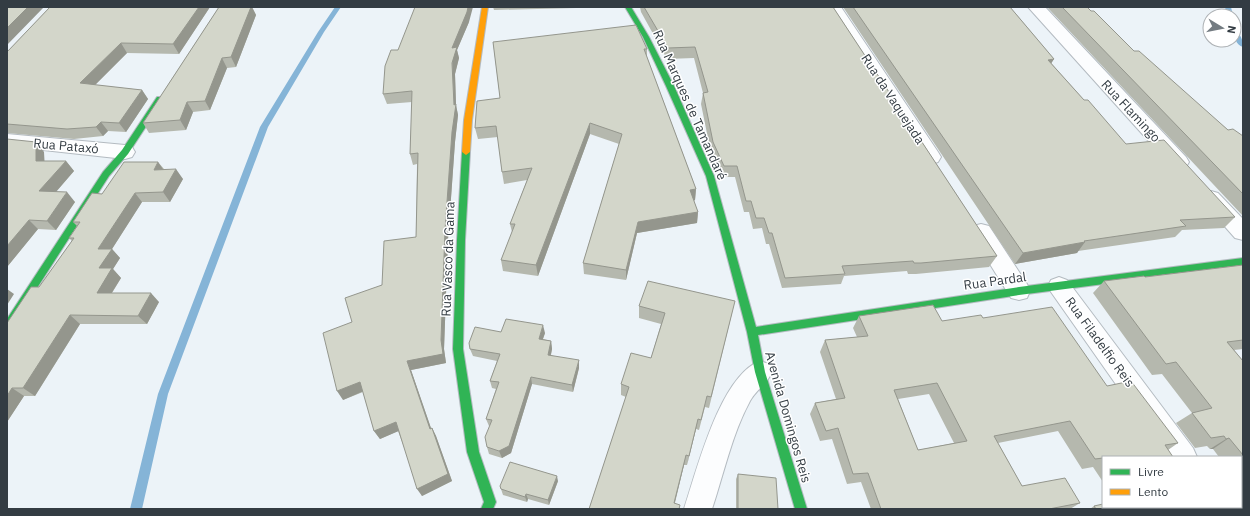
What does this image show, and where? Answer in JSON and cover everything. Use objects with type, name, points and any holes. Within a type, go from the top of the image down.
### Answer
[{"type":"street","name":"Rua Vasco da Gama","points":[[485,7],[468,120],[461,240],[458,349],[473,452],[492,507]]},
{"type":"street","name":"Rua Marques de Tamandaré","points":[[628,7],[646,38],[670,86],[710,176],[752,332]]},
{"type":"street","name":"Rua da Vaquejada","points":[[833,7],[941,172]]},
{"type":"street","name":"Rua Flamingo","points":[[1036,7],[1243,232]]},
{"type":"street","points":[[7,327],[106,174],[125,152],[164,92]]},
{"type":"street","name":"Rua Pataxó","points":[[7,140],[125,152]]},
{"type":"street","points":[[971,218],[1019,291]]},
{"type":"street","name":"Rua Pardal","points":[[752,332],[1019,291],[1243,262]]},
{"type":"street","name":"Rua Filadelfio Reis","points":[[1059,286],[1182,456]]},
{"type":"street","name":"Avenida Domingos Reis","points":[[752,332],[760,372],[801,509]]},
{"type":"street","points":[[698,509],[727,421],[742,391],[760,372]]},
{"type":"building","points":[[7,7],[28,7],[7,28]]},
{"type":"building","points":[[50,7],[199,7],[173,44],[121,43],[80,83],[142,90],[119,123],[101,122],[96,127],[67,129],[7,124],[7,52]]},
{"type":"building","points":[[219,7],[251,7],[231,57],[222,58],[205,101],[187,102],[180,120],[143,123]]},
{"type":"building","points":[[415,7],[468,7],[452,48],[457,47],[452,63],[454,105],[456,104],[452,132],[445,230],[441,340],[443,354],[407,361],[430,429],[432,428],[448,474],[417,489],[396,422],[374,431],[360,382],[337,391],[323,333],[352,322],[345,298],[382,285],[384,241],[416,237],[418,153],[410,154],[412,91],[383,94],[385,66],[391,50],[398,50]]},
{"type":"building","points":[[644,7],[833,7],[997,256],[921,263],[914,263],[913,261],[842,266],[845,274],[785,278],[772,233],[769,233],[764,218],[756,218],[751,201],[746,201],[737,166],[724,166],[713,142],[703,93],[708,92],[695,47],[668,48]]},
{"type":"building","points":[[853,7],[1010,7],[1054,59],[1048,60],[1084,100],[1088,100],[1126,144],[1164,140],[1235,217],[1180,220],[1186,226],[1084,241],[1085,242],[1023,253]]},
{"type":"building","points":[[1062,7],[1087,7],[1091,11],[1094,11],[1134,51],[1139,51],[1228,130],[1233,129],[1243,136],[1243,194]]},
{"type":"building","points":[[636,25],[647,49],[644,49],[696,189],[690,190],[698,212],[638,222],[626,270],[583,263],[622,134],[590,123],[536,265],[501,260],[515,224],[510,224],[532,168],[502,172],[496,126],[475,128],[477,101],[500,98],[493,42]]},
{"type":"building","points":[[7,139],[36,142],[36,161],[66,161],[39,191],[67,192],[47,221],[29,220],[7,246]]},
{"type":"building","points":[[124,162],[158,162],[154,170],[176,169],[163,192],[135,193],[98,249],[112,249],[99,268],[112,268],[97,293],[151,293],[138,316],[70,315],[23,388],[12,388],[7,396],[7,323],[31,287],[39,287],[74,238],[69,238],[80,222],[73,222],[92,193],[102,194]]},
{"type":"building","points":[[1243,265],[1243,340],[1227,342],[1243,361],[1243,455],[1229,438],[1226,439],[1224,436],[1211,438],[1192,413],[1212,408],[1176,362],[1166,364],[1104,281]]},
{"type":"building","points":[[648,281],[735,301],[711,397],[707,396],[701,420],[698,419],[689,456],[686,455],[674,503],[680,505],[679,509],[589,509],[629,387],[621,384],[631,353],[651,358],[665,313],[639,306]]},
{"type":"building","points":[[933,305],[942,321],[981,315],[983,318],[1052,307],[1107,386],[1131,381],[1178,443],[1165,445],[1172,456],[1102,456],[1102,458],[1095,459],[1070,421],[994,436],[1022,486],[1065,478],[1080,503],[1049,509],[881,509],[868,473],[853,474],[838,428],[826,431],[815,403],[845,398],[825,340],[868,336],[859,316]],"holes":[[[937,383],[967,441],[918,450],[894,390]]]},
{"type":"building","points":[[506,319],[543,325],[539,339],[551,341],[548,355],[579,360],[572,385],[531,377],[509,446],[499,451],[487,447],[485,437],[492,420],[486,419],[499,382],[490,381],[500,354],[470,349],[469,343],[475,327],[501,332]]},
{"type":"building","points":[[510,462],[557,476],[548,500],[526,494],[525,497],[501,489],[500,486]]},
{"type":"building","points":[[738,474],[776,478],[778,509],[738,509]]},
{"type":"building","points":[[1102,504],[1102,508],[1210,509],[1096,509],[1094,506]]},
{"type":"waterway","points":[[136,509],[163,394],[264,127],[321,32],[338,7]]},
{"type":"traffic: fast","points":[[628,7],[646,37],[670,86],[710,176],[752,332],[760,372],[801,509]]},
{"type":"traffic: fast","points":[[7,327],[106,174],[125,152],[160,99]]},
{"type":"traffic: fast","points":[[466,152],[461,240],[458,349],[473,452],[490,502],[487,509]]},
{"type":"traffic: fast","points":[[752,332],[1019,291],[1243,262]]},
{"type":"traffic: slow","points":[[466,152],[468,120],[485,7]]}]
